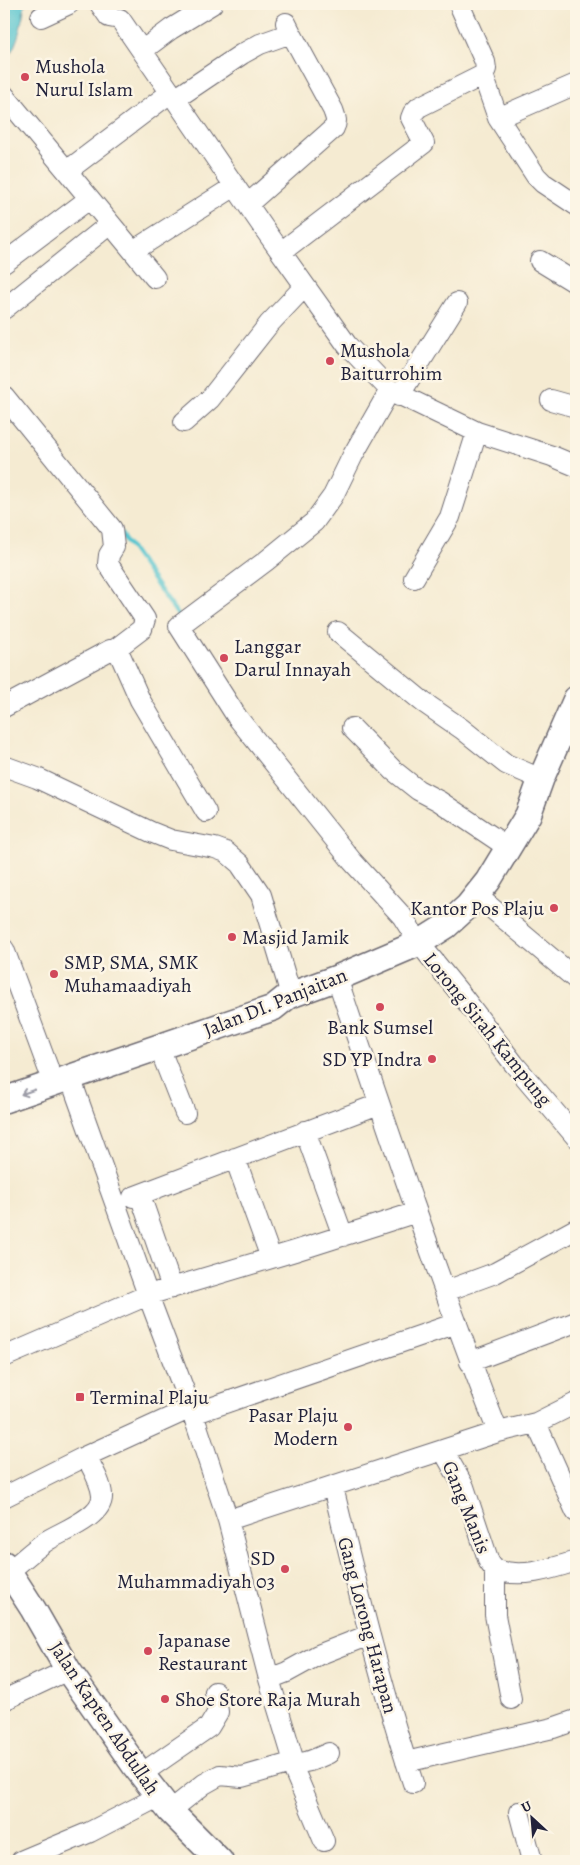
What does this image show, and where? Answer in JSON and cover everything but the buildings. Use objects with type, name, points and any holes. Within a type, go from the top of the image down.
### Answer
[{"type":"main road","name":"Jalan DI. Panjaitan","points":[[4,1100],[59,1072],[159,1047],[272,1008],[290,995],[337,978],[419,943],[446,926],[468,906],[488,880],[528,815],[541,779],[576,699]]},
{"type":"main road","points":[[4,1082],[59,1072],[245,1005],[269,998],[290,995]]},
{"type":"main road","name":"Jalan Kapten Abdullah","points":[[6,1568],[68,1670],[100,1717],[164,1804],[213,1860]]},
{"type":"street","points":[[41,17],[69,4]]},
{"type":"street","points":[[142,50],[171,29],[212,4]]},
{"type":"street","points":[[281,252],[424,143],[411,118],[413,113],[419,108],[483,75],[486,69],[486,62],[459,4]]},
{"type":"street","points":[[111,8],[347,345],[394,393],[477,432],[552,456],[576,466]]},
{"type":"street","points":[[67,171],[173,96],[289,28],[333,110],[336,125],[248,204]]},
{"type":"street","points":[[483,75],[498,118],[519,152],[540,180],[576,205]]},
{"type":"street","points":[[498,118],[576,84]]},
{"type":"street","points":[[4,95],[155,278]]},
{"type":"street","points":[[132,251],[235,186]]},
{"type":"street","points":[[4,263],[88,199]]},
{"type":"street","points":[[4,309],[110,224]]},
{"type":"street","points":[[540,261],[576,283]]},
{"type":"street","points":[[184,422],[210,399],[269,324],[305,286]]},
{"type":"street","points":[[394,393],[458,303]]},
{"type":"street","name":"Lorong Sirah Kampung","points":[[394,393],[353,455],[333,496],[314,522],[266,561],[179,626],[237,717],[333,839],[402,916],[419,943],[514,1064],[576,1137]]},
{"type":"street","points":[[4,396],[112,529],[114,547],[109,555],[108,564],[145,619],[142,629],[116,648],[4,708]]},
{"type":"street","points":[[551,400],[576,407]]},
{"type":"street","points":[[414,578],[450,517],[477,432]]},
{"type":"street","points":[[338,632],[423,702],[462,729],[506,764],[541,779]]},
{"type":"street","points":[[116,648],[140,700],[206,812]]},
{"type":"street","points":[[352,728],[394,771],[418,790],[439,801],[509,848]]},
{"type":"street","points":[[4,766],[37,778],[170,840],[203,845],[226,852],[240,864],[261,894],[290,995]]},
{"type":"street","points":[[476,895],[576,979]]},
{"type":"street","points":[[4,949],[59,1072],[192,1411],[228,1520],[269,1679],[292,1753],[291,1762],[324,1842]]},
{"type":"street","points":[[337,978],[379,1104],[470,1362],[498,1432]]},
{"type":"street","points":[[159,1047],[185,1114]]},
{"type":"street","points":[[172,1288],[137,1196],[379,1104]]},
{"type":"street","points":[[305,1132],[343,1236]]},
{"type":"street","points":[[235,1158],[272,1258]]},
{"type":"street","points":[[4,1357],[148,1295],[417,1212]]},
{"type":"street","points":[[446,1291],[494,1272],[576,1229]]},
{"type":"street","points":[[470,1362],[576,1322]]},
{"type":"street","points":[[4,1498],[86,1456],[192,1411],[457,1323]]},
{"type":"street","points":[[228,1520],[498,1432],[536,1423],[576,1403]]},
{"type":"street","points":[[536,1423],[576,1512]]},
{"type":"street","name":"Gang Manis","points":[[444,1450],[464,1487],[489,1562],[495,1570],[520,1573],[533,1572],[547,1570],[576,1561]]},
{"type":"street","points":[[6,1568],[47,1541],[80,1524],[94,1513],[100,1505],[102,1496],[86,1456]]},
{"type":"street","name":"Gang Lorong Harapan","points":[[333,1487],[370,1636],[398,1738],[413,1783]]},
{"type":"street","points":[[495,1570],[494,1615],[511,1699]]},
{"type":"street","points":[[269,1679],[287,1672],[318,1655],[370,1636]]},
{"type":"street","points":[[4,1700],[68,1670]]},
{"type":"street","points":[[141,1774],[209,1727],[218,1712],[215,1692]]},
{"type":"street","points":[[406,1762],[553,1728],[576,1720]]},
{"type":"street","points":[[21,1861],[164,1804],[220,1775],[242,1777],[291,1762],[303,1763],[329,1753]]},
{"type":"street","points":[[519,1812],[532,1861]]},
{"type":"water","points":[[4,4],[25,4],[16,42],[4,61]]},
{"type":"waterway","points":[[121,534],[180,618]]},
{"type":"place","name":"Mushola Nurul Islam","points":[[25,77]]},
{"type":"place","name":"Mushola Baiturrohim","points":[[330,361]]},
{"type":"place","name":"Langgar Darul Innayah","points":[[224,658]]},
{"type":"place","name":"Kantor Pos Plaju","points":[[554,908]]},
{"type":"place","name":"Masjid Jamik","points":[[232,937]]},
{"type":"place","name":"SMP, SMA, SMK Muhamaadiyah","points":[[54,974]]},
{"type":"place","name":"Bank Sumsel","points":[[380,1007]]},
{"type":"place","name":"SD YP Indra","points":[[432,1059]]},
{"type":"place","name":"Terminal Plaju","points":[[80,1397]]},
{"type":"place","name":"Pasar Plaju Modern","points":[[348,1427]]},
{"type":"place","name":"SD Muhammadiyah 03","points":[[285,1569]]},
{"type":"place","name":"Japanase Restaurant","points":[[148,1651]]},
{"type":"place","name":"Shoe Store Raja Murah","points":[[165,1699]]}]
